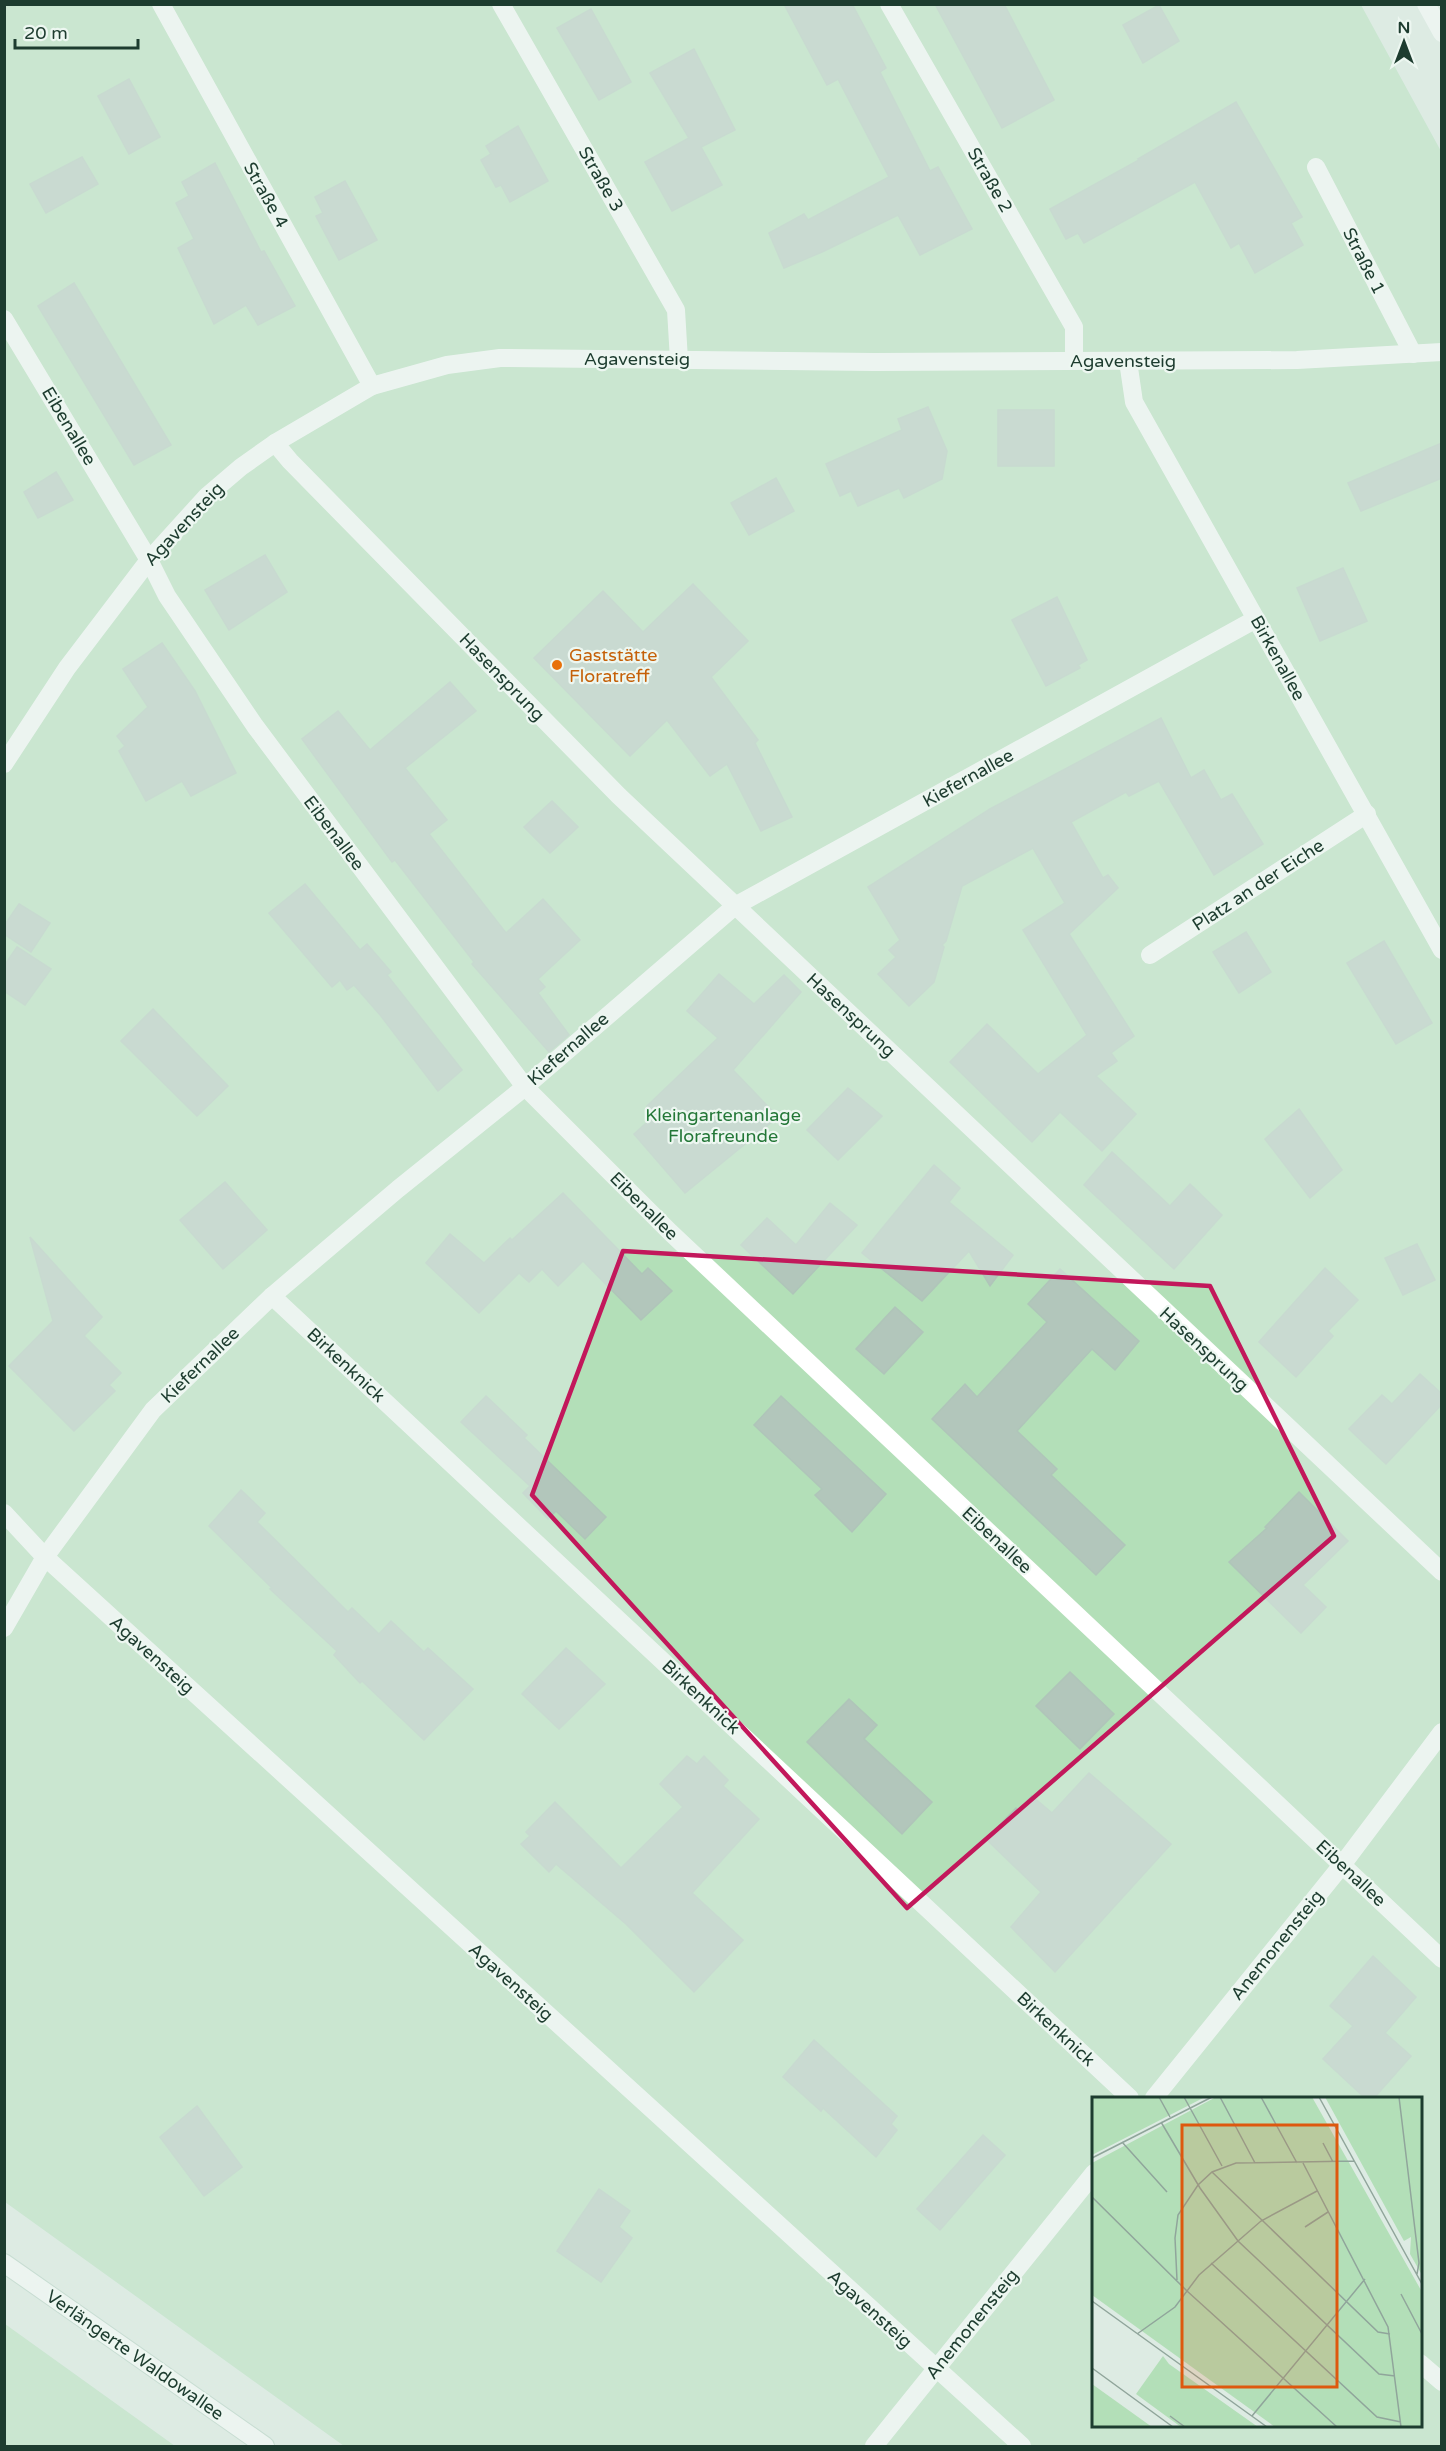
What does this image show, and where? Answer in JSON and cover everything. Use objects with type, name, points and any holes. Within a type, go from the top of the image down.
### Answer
[{"type":"street","name":"Straße 4","points":[[161,4],[372,386]]},
{"type":"street","name":"Straße 3","points":[[501,4],[676,310],[679,360]]},
{"type":"street","name":"Straße 2","points":[[889,4],[1074,327],[1074,360]]},
{"type":"street","points":[[1426,4],[1442,33]]},
{"type":"street","name":"Straße 1","points":[[1316,168],[1413,354]]},
{"type":"street","name":"Eibenallee","points":[[4,319],[149,560],[167,596],[255,726],[525,1087],[670,1232],[1442,1959]]},
{"type":"street","name":"Agavensteig","points":[[4,764],[67,668],[149,560],[207,496],[241,467],[275,443],[372,386],[447,365],[500,358],[874,362],[1297,360],[1442,352]]},
{"type":"street","name":"Birkenallee","points":[[1128,361],[1134,402],[1442,950]]},
{"type":"street","name":"Hasensprung","points":[[275,443],[290,461],[619,796],[1442,1572]]},
{"type":"street","name":"Kiefernallee","points":[[4,1628],[45,1557],[153,1410],[272,1296],[398,1189],[525,1087],[735,906],[1256,619]]},
{"type":"street","name":"Platz an der Eiche","points":[[1150,955],[1366,814]]},
{"type":"street","name":"Birkenknick","points":[[272,1296],[1129,2097]]},
{"type":"street","name":"Agavensteig","points":[[4,1513],[45,1557],[1022,2446]]},
{"type":"street","name":"Anemonensteig","points":[[1155,2097],[1342,1865],[1442,1732]]},
{"type":"street","name":"Anemonensteig","points":[[874,2446],[1092,2175]]},
{"type":"street","name":"Verlängerte Waldowallee","points":[[4,2263],[265,2446]]},
{"type":"street","points":[[1422,2365],[1442,2382]]},
{"type":"highlighted area","points":[[623,1251],[1210,1286],[1334,1536],[907,1908],[532,1495]]},
{"type":"green space","name":"Kleingartenanlage Florafreunde","points":[[5,5],[1361,5],[1442,153],[1441,2446],[344,2446],[5,2202]]},
{"type":"green space","points":[[5,2324],[175,2446],[5,2446]]},
{"type":"building","points":[[784,4],[852,4],[886,68],[880,72],[930,171],[938,167],[972,229],[920,255],[898,215],[784,268],[769,233],[804,214],[808,220],[889,177],[838,79],[827,85]]},
{"type":"building","points":[[935,4],[1004,4],[1054,100],[1002,128]]},
{"type":"building","points":[[1159,5],[1179,41],[1143,63],[1123,25]]},
{"type":"building","points":[[591,9],[631,82],[599,100],[557,28]]},
{"type":"building","points":[[694,49],[735,130],[701,147],[722,185],[672,211],[645,162],[689,138],[650,73]]},
{"type":"building","points":[[129,79],[160,137],[129,154],[98,96]]},
{"type":"building","points":[[1236,102],[1302,217],[1291,223],[1303,245],[1255,273],[1239,243],[1231,248],[1195,182],[1084,243],[1078,233],[1066,239],[1050,209],[1139,160]]},
{"type":"building","points":[[518,126],[548,181],[510,202],[501,185],[496,187],[481,160],[491,154],[486,146]]},
{"type":"building","points":[[82,157],[98,184],[46,213],[30,184]]},
{"type":"building","points":[[215,163],[261,252],[264,251],[295,306],[258,325],[246,305],[214,324],[178,248],[194,239],[176,203],[189,196],[182,182]]},
{"type":"building","points":[[345,181],[377,240],[339,260],[316,216],[323,213],[315,197]]},
{"type":"building","points":[[74,283],[171,445],[134,465],[38,306]]},
{"type":"building","points":[[928,407],[947,451],[942,479],[904,498],[899,488],[858,506],[851,491],[840,496],[826,464],[902,430],[898,419]]},
{"type":"building","points":[[998,410],[1054,410],[1054,466],[998,466]]},
{"type":"building","points":[[1442,443],[1442,478],[1361,511],[1348,483]]},
{"type":"building","points":[[56,472],[73,500],[38,518],[24,492]]},
{"type":"building","points":[[776,478],[794,511],[749,535],[731,503]]},
{"type":"building","points":[[265,555],[287,592],[229,630],[205,590]]},
{"type":"building","points":[[1343,568],[1367,621],[1320,641],[1297,588]]},
{"type":"building","points":[[693,584],[748,641],[711,677],[758,740],[755,743],[792,817],[761,831],[727,764],[710,776],[667,720],[630,756],[534,658],[603,591],[643,632]]},
{"type":"building","points":[[1057,597],[1087,660],[1078,665],[1080,668],[1046,686],[1012,620]]},
{"type":"building","points":[[162,643],[195,691],[236,773],[191,796],[182,781],[146,801],[119,751],[125,746],[117,736],[148,707],[123,669]]},
{"type":"building","points":[[450,682],[476,711],[405,768],[447,820],[429,834],[506,933],[543,899],[580,940],[538,979],[545,987],[538,993],[569,1035],[549,1052],[472,964],[474,962],[395,860],[392,862],[302,739],[338,711],[370,750]]},
{"type":"building","points":[[1161,718],[1191,778],[1204,770],[1221,800],[1232,794],[1263,844],[1214,875],[1159,781],[1129,796],[1126,792],[1071,822],[1103,878],[1108,875],[1118,888],[1069,934],[1134,1036],[1111,1053],[1117,1061],[1096,1076],[1136,1114],[1102,1151],[1060,1112],[1032,1142],[950,1062],[987,1024],[1038,1074],[1087,1035],[1023,930],[1065,903],[1033,848],[962,886],[946,941],[942,945],[944,947],[934,982],[909,1006],[878,974],[896,957],[889,950],[900,940],[868,887],[990,809]]},
{"type":"building","points":[[552,801],[578,827],[550,853],[524,827]]},
{"type":"building","points":[[305,884],[360,950],[367,944],[391,972],[387,975],[462,1070],[438,1091],[381,1016],[354,985],[347,990],[340,980],[332,987],[269,913]]},
{"type":"building","points":[[19,904],[50,923],[31,952],[4,934],[4,926]]},
{"type":"building","points":[[1246,932],[1271,972],[1239,993],[1213,952]]},
{"type":"building","points":[[1384,941],[1432,1023],[1396,1044],[1347,963]]},
{"type":"building","points":[[17,947],[51,969],[25,1005],[4,991],[4,966]]},
{"type":"building","points":[[719,974],[754,1004],[784,975],[801,992],[733,1070],[778,1117],[685,1193],[634,1134],[655,1115],[647,1106],[718,1038],[687,1011]]},
{"type":"building","points":[[153,1009],[228,1086],[197,1116],[121,1041]]},
{"type":"building","points":[[848,1088],[882,1116],[838,1160],[807,1130]]},
{"type":"building","points":[[1299,1109],[1342,1170],[1310,1198],[1265,1139]]},
{"type":"building","points":[[1112,1152],[1170,1206],[1190,1184],[1222,1215],[1174,1269],[1084,1185]]},
{"type":"building","points":[[934,1165],[960,1188],[949,1202],[1013,1255],[990,1286],[969,1251],[922,1301],[862,1253]]},
{"type":"building","points":[[225,1182],[267,1230],[223,1269],[180,1220]]},
{"type":"building","points":[[563,1193],[642,1274],[648,1268],[672,1291],[641,1320],[583,1261],[558,1286],[542,1269],[529,1282],[519,1273],[479,1313],[426,1263],[450,1234],[484,1263]]},
{"type":"building","points":[[830,1203],[857,1225],[793,1294],[741,1245],[767,1218],[796,1245]]},
{"type":"building","points":[[30,1237],[102,1317],[84,1336],[121,1373],[109,1385],[115,1391],[74,1431],[9,1366],[53,1321]]},
{"type":"building","points":[[1417,1244],[1435,1280],[1403,1295],[1385,1258]]},
{"type":"building","points":[[1325,1268],[1358,1300],[1328,1331],[1333,1336],[1296,1377],[1259,1342]]},
{"type":"building","points":[[1060,1269],[1139,1341],[1115,1370],[1092,1349],[1017,1431],[1057,1469],[1051,1475],[1125,1545],[1096,1575],[932,1419],[965,1384],[977,1397],[1047,1322],[1028,1304]]},
{"type":"building","points":[[895,1307],[923,1332],[884,1374],[856,1349]]},
{"type":"building","points":[[1420,1374],[1442,1394],[1442,1404],[1386,1464],[1349,1429],[1382,1395],[1392,1404]]},
{"type":"building","points":[[486,1396],[527,1435],[524,1438],[606,1517],[585,1539],[556,1511],[548,1519],[523,1493],[530,1486],[461,1422]]},
{"type":"building","points":[[781,1396],[886,1494],[852,1532],[815,1495],[822,1489],[754,1425]]},
{"type":"building","points":[[241,1490],[265,1513],[257,1522],[348,1612],[352,1608],[379,1634],[391,1621],[424,1652],[428,1648],[473,1689],[424,1740],[362,1681],[360,1683],[334,1655],[337,1651],[270,1589],[272,1588],[209,1526]]},
{"type":"building","points":[[1299,1492],[1348,1541],[1303,1585],[1326,1607],[1301,1633],[1229,1562],[1267,1528],[1265,1527]]},
{"type":"building","points":[[566,1648],[605,1684],[559,1729],[522,1694]]},
{"type":"building","points":[[1070,1672],[1114,1714],[1080,1749],[1036,1706]]},
{"type":"building","points":[[849,1699],[877,1725],[864,1739],[932,1802],[902,1834],[807,1742]]},
{"type":"building","points":[[687,1756],[697,1764],[704,1756],[728,1780],[723,1786],[759,1819],[692,1893],[743,1940],[694,1992],[626,1924],[556,1864],[549,1872],[521,1844],[530,1836],[526,1832],[555,1802],[621,1868],[683,1807],[660,1784]]},
{"type":"building","points":[[1089,1773],[1171,1844],[1055,1972],[1011,1927],[1041,1892],[986,1839],[1016,1808],[1018,1810],[1032,1796],[1052,1813]]},
{"type":"building","points":[[1373,1956],[1416,1997],[1385,2033],[1411,2056],[1375,2097],[1364,2097],[1323,2059],[1353,2026],[1330,2006]]},
{"type":"building","points":[[814,2040],[897,2116],[891,2124],[897,2130],[876,2157],[823,2108],[821,2111],[783,2077]]},
{"type":"building","points":[[197,2106],[242,2167],[204,2196],[160,2137]]},
{"type":"building","points":[[983,2135],[1005,2155],[940,2230],[917,2209]]},
{"type":"building","points":[[599,2189],[630,2211],[619,2227],[632,2238],[601,2282],[557,2251]]},
{"type":"place","name":"Gaststätte Floratreff","points":[[557,665]]}]
